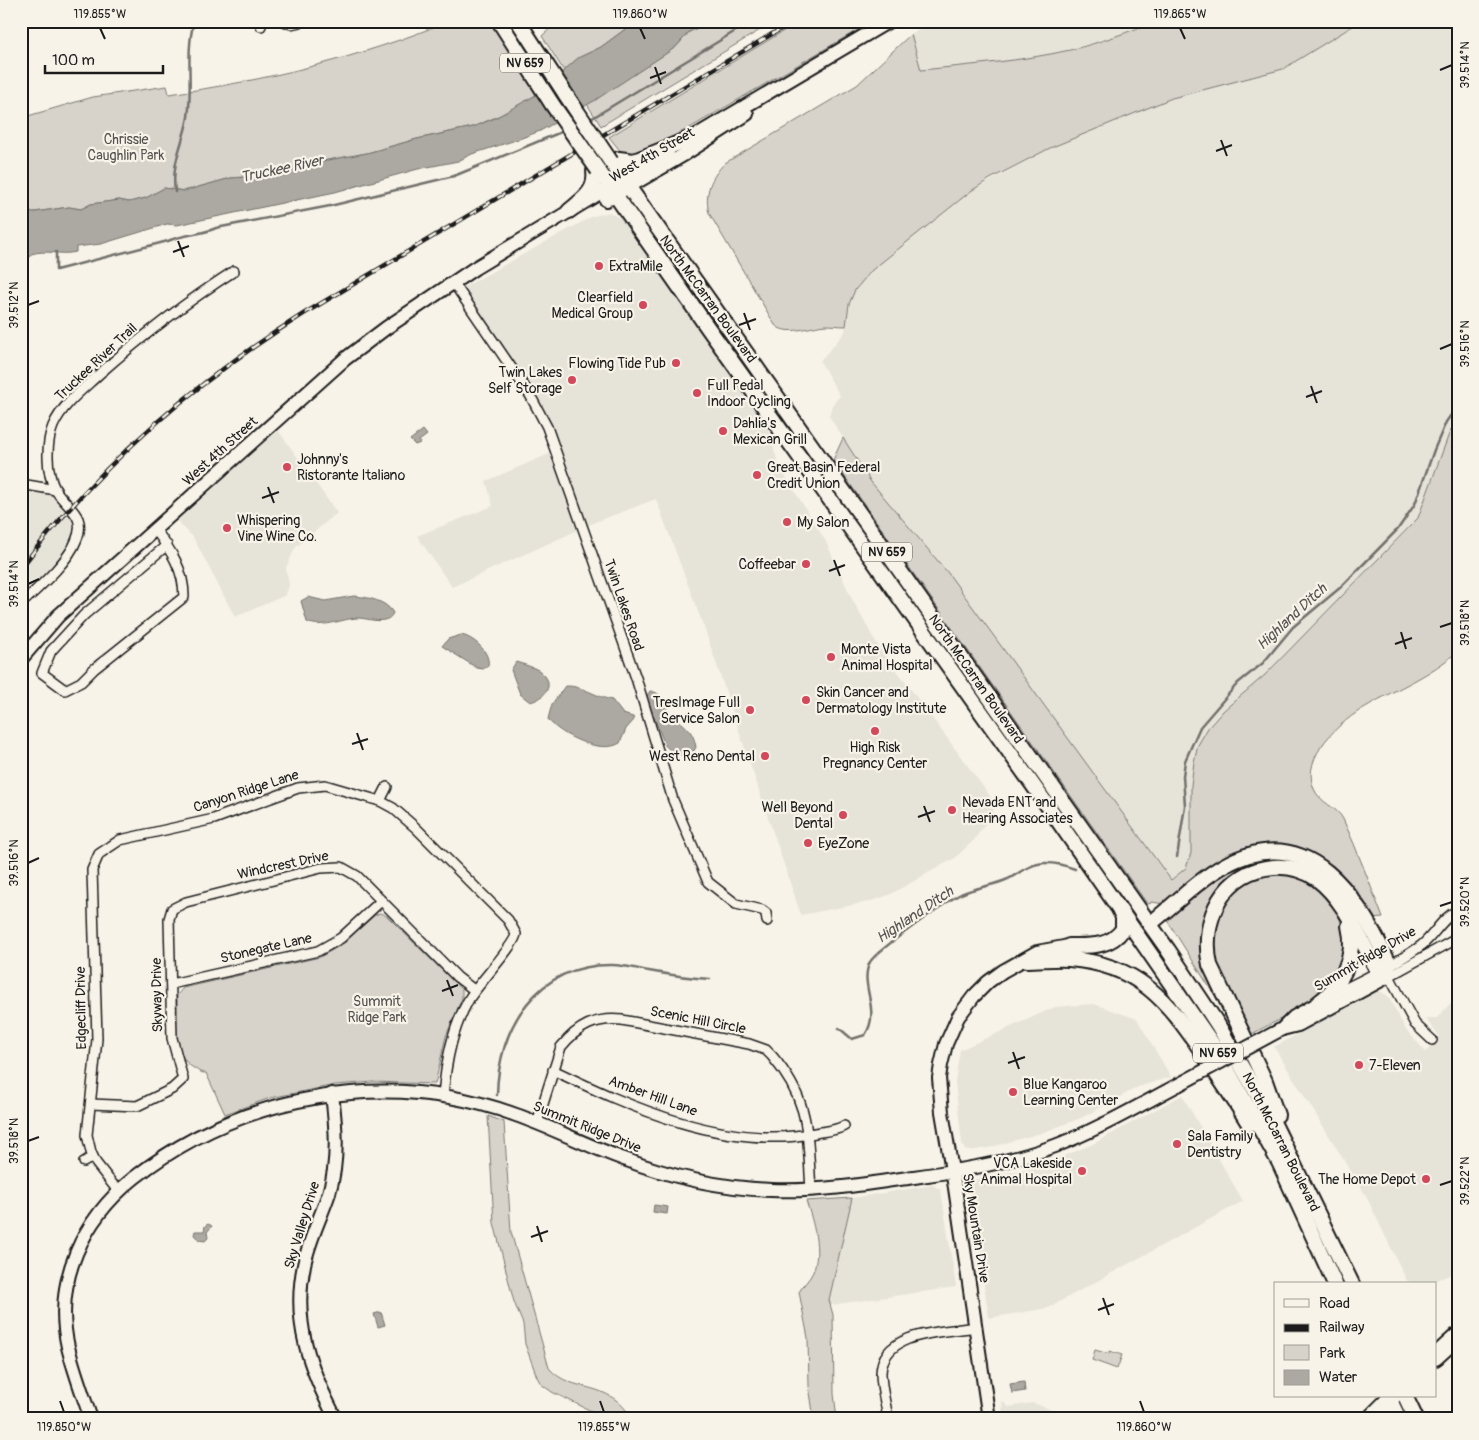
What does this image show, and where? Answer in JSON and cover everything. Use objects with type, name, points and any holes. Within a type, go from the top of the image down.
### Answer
[{"type":"highway","points":[[1436,1350],[1458,1336]]},
{"type":"highway","points":[[1436,1356],[1458,1336]]},
{"type":"highway","points":[[1370,1419],[1393,1398]]},
{"type":"main road","name":"North McCarran Boulevard","points":[[500,21],[596,171],[1113,900],[1218,1053],[1280,1162],[1303,1217],[1334,1282]]},
{"type":"main road","name":"North McCarran Boulevard","points":[[518,21],[588,128],[615,161],[626,183],[1150,924],[1218,1025],[1289,1154],[1351,1282]]},
{"type":"main road","points":[[615,161],[634,161],[694,136]]},
{"type":"main road","points":[[570,211],[590,193],[594,186],[596,171]]},
{"type":"main road","points":[[770,415],[783,404]]},
{"type":"main road","points":[[1150,924],[1229,863],[1261,853],[1288,854],[1318,864],[1344,886],[1385,970]]},
{"type":"main road","points":[[1289,1154],[1265,1081],[1210,965],[1207,946],[1210,920],[1218,901],[1230,886],[1248,873],[1267,867],[1291,868],[1309,874],[1325,886],[1340,904],[1385,970]]},
{"type":"main road","points":[[1069,946],[1106,944],[1119,934],[1123,929],[1123,917],[1113,900]]},
{"type":"main road","points":[[1317,1004],[1336,987],[1349,957],[1350,931],[1340,904]]},
{"type":"main road","points":[[1027,960],[1065,959],[1098,964],[1128,974],[1163,999],[1183,1024],[1246,1119],[1303,1217]]},
{"type":"main road","points":[[1394,1398],[1399,1419]]},
{"type":"main road","points":[[1395,1398],[1416,1419]]},
{"type":"street","points":[[284,21],[291,24],[304,21]]},
{"type":"street","name":"West 4th Street","points":[[626,183],[694,136],[889,21]]},
{"type":"street","name":"West 4th Street","points":[[453,282],[540,238],[612,191],[709,139],[857,40]]},
{"type":"street","name":"West 4th Street","points":[[21,659],[58,616],[345,360],[453,282],[570,211],[612,191]]},
{"type":"street","name":"Truckee River Trail","points":[[21,604],[65,558],[78,537],[79,524],[76,513],[56,490],[50,470],[49,453],[53,426],[66,405],[139,340],[234,271]]},
{"type":"street","name":"Twin Lakes Road","points":[[453,282],[522,383],[547,427],[636,678],[673,800],[708,882],[736,904],[762,910],[766,913],[767,921]]},
{"type":"street","points":[[21,484],[56,490]]},
{"type":"street","points":[[155,528],[167,545],[177,560],[184,584],[184,597],[94,669],[81,682],[65,690],[42,673],[51,652],[84,615],[167,545]]},
{"type":"street","name":"Canyon Ridge Lane","points":[[97,858],[106,848],[120,840],[214,819],[308,785],[332,786],[380,801],[393,808],[416,828],[508,920],[516,934],[513,944],[474,990]]},
{"type":"street","points":[[380,801],[387,787]]},
{"type":"street","name":"Edgecliff Drive","points":[[97,858],[91,880],[97,1039],[87,1135],[92,1157],[118,1192]]},
{"type":"street","name":"Windcrest Drive","points":[[172,909],[186,902],[332,866],[350,871],[457,977],[474,990]]},
{"type":"street","name":"Stonegate Lane","points":[[171,984],[318,951],[341,938],[381,900]]},
{"type":"street","name":"Skyway Drive","points":[[91,1104],[138,1106],[172,1089],[183,1079],[173,1046],[169,920],[172,909]]},
{"type":"street","name":"Summit Ridge Drive","points":[[91,1419],[68,1346],[64,1318],[65,1296],[72,1263],[84,1235],[100,1211],[118,1192],[171,1152],[227,1123],[291,1102],[332,1094],[384,1091],[443,1096],[488,1106],[538,1123],[626,1160],[673,1175],[740,1187],[810,1190],[951,1171],[1018,1158],[1059,1144],[1178,1085],[1282,1029],[1298,1025],[1423,944],[1448,916],[1458,910]]},
{"type":"street","name":"Summit Ridge Drive","points":[[1282,1029],[1294,1017],[1317,1004],[1385,970],[1458,938]]},
{"type":"street","name":"Sky Mountain Drive","points":[[989,1419],[940,1090],[941,1064],[946,1044],[958,1017],[974,996],[995,976],[1044,950],[1069,946]]},
{"type":"street","points":[[1385,970],[1415,1024],[1432,1040]]},
{"type":"street","points":[[443,1096],[454,1034],[474,990]]},
{"type":"street","name":"Scenic Hill Circle","points":[[538,1123],[557,1055],[569,1038],[588,1024],[600,1020],[622,1020],[749,1044],[766,1050],[778,1062],[800,1098],[808,1134],[810,1190]]},
{"type":"street","name":"Amber Hill Lane","points":[[553,1070],[638,1108],[682,1123],[748,1135],[786,1136],[833,1131],[844,1126]]},
{"type":"street","name":"Sky Valley Drive","points":[[332,1094],[336,1137],[333,1177],[304,1264],[300,1306],[302,1334],[310,1364],[336,1419]]},
{"type":"street","points":[[84,1162],[92,1157]]},
{"type":"street","points":[[888,1419],[881,1372],[885,1357],[893,1346],[911,1337],[976,1327]]},
{"type":"shaded area","points":[[932,21],[1158,21],[1106,40],[1052,54],[1013,61],[920,70],[911,34]]},
{"type":"shaded area","points":[[1361,21],[1458,21],[1458,418],[1449,434],[1418,518],[1265,675],[1224,710],[1208,728],[1198,745],[1194,762],[1191,785],[1191,853],[1186,868],[1171,880],[948,573],[871,482],[829,416],[832,405],[840,396],[820,361],[845,332],[849,304],[855,290],[872,270],[971,191],[1050,148],[1105,124],[1172,98],[1283,69]]},
{"type":"shaded area","points":[[609,212],[621,219],[767,426],[779,466],[825,540],[853,601],[875,641],[990,796],[995,807],[974,840],[955,858],[889,895],[868,902],[801,915],[706,633],[656,499],[598,521],[452,587],[417,536],[493,506],[486,481],[556,451],[547,427],[459,290],[591,217]]},
{"type":"shaded area","points":[[278,430],[337,513],[295,548],[286,568],[289,585],[286,595],[235,617],[193,537],[177,521]]},
{"type":"shaded area","points":[[21,487],[53,494],[72,513],[74,522],[72,541],[63,555],[21,597]]},
{"type":"shaded area","points":[[1378,990],[1388,996],[1406,1030],[1426,1052],[1439,1036],[1425,1018],[1437,1018],[1458,995],[1458,1272],[1431,1282],[1407,1281],[1365,1194],[1274,1047]]},
{"type":"shaded area","points":[[1094,1004],[1137,1019],[1171,1077],[1138,1087],[1081,1118],[1044,1132],[988,1148],[965,1150],[962,1143],[955,1082],[960,1050],[1055,1007]]},
{"type":"shaded area","points":[[1182,1095],[1243,1201],[1048,1308],[989,1318],[969,1186],[971,1183],[976,1179],[1021,1170],[1093,1144]]},
{"type":"shaded area","points":[[933,1185],[941,1190],[956,1287],[831,1305],[828,1300],[852,1198]]},
{"type":"shaded area","points":[[1002,1401],[1009,1407],[1033,1403],[1076,1419],[1003,1419]]},
{"type":"green space","name":"Chrissie Caughlin Park","points":[[449,21],[490,21],[536,95],[505,113],[473,127],[417,139],[367,153],[295,166],[290,171],[275,169],[259,176],[231,178],[184,191],[164,188],[146,198],[129,202],[119,200],[91,204],[81,209],[69,207],[21,214],[21,118],[93,97],[167,86],[169,94],[276,75],[346,57]]},
{"type":"green space","points":[[558,21],[640,21],[601,47],[578,58],[564,71],[542,36]]},
{"type":"green space","points":[[711,21],[775,21],[601,126],[587,104],[676,47],[689,32]]},
{"type":"green space","points":[[800,21],[873,21],[688,129],[637,153],[622,153],[609,137]]},
{"type":"green space","points":[[1158,21],[1361,21],[1283,69],[1172,98],[1050,148],[990,179],[971,191],[872,270],[855,290],[849,304],[846,326],[826,325],[792,331],[775,325],[709,213],[708,192],[712,180],[725,163],[857,85],[911,34],[921,70],[1052,54],[1092,44]]},
{"type":"green space","points":[[1458,418],[1458,651],[1425,675],[1367,706],[1346,721],[1326,741],[1318,752],[1313,764],[1311,777],[1314,789],[1320,798],[1337,811],[1343,819],[1383,918],[1370,919],[1350,886],[1329,865],[1266,847],[1165,904],[1151,902],[1150,904],[1146,902],[833,460],[843,438],[871,482],[948,573],[1171,880],[1186,868],[1191,853],[1191,785],[1194,762],[1198,745],[1208,728],[1224,710],[1265,675],[1418,518],[1449,434]]},
{"type":"green space","points":[[1262,857],[1296,859],[1250,868],[1205,929],[1231,1021],[1165,917],[1222,872]]},
{"type":"green space","points":[[1265,873],[1296,875],[1319,888],[1337,912],[1344,941],[1343,956],[1338,971],[1330,984],[1313,1000],[1250,1035],[1218,971],[1213,943],[1220,910],[1239,885]]},
{"type":"green space","name":"Summit Ridge Park","points":[[380,913],[387,916],[462,990],[462,998],[446,1036],[435,1084],[373,1082],[335,1085],[270,1098],[225,1114],[206,1073],[192,1067],[185,1061],[181,1053],[177,1034],[177,995],[183,988],[320,957],[341,945],[375,915]]},
{"type":"green space","points":[[488,1116],[504,1122],[511,1232],[549,1368],[568,1382],[602,1392],[613,1398],[623,1406],[632,1419],[608,1419],[552,1392],[541,1384],[537,1377],[525,1344],[523,1324],[514,1302],[494,1223]]},
{"type":"green space","points":[[852,1198],[829,1300],[833,1315],[834,1394],[837,1419],[814,1419],[809,1386],[808,1338],[799,1292],[813,1272],[817,1255],[814,1227],[806,1201]]},
{"type":"green space","points":[[1095,1350],[1109,1354],[1109,1351],[1122,1355],[1117,1369],[1092,1360]]},
{"type":"water","points":[[640,21],[711,21],[689,32],[676,47],[594,101],[540,131],[472,154],[458,161],[418,169],[335,192],[177,225],[167,224],[101,244],[76,247],[76,252],[31,254],[28,260],[21,262],[22,214],[69,207],[81,209],[91,204],[119,200],[129,202],[146,198],[164,188],[184,191],[231,178],[259,176],[275,169],[290,171],[295,166],[367,153],[417,139],[473,127],[495,118],[536,95],[578,58],[601,47]]},
{"type":"water","points":[[423,430],[427,435],[419,441],[420,443],[415,445],[410,440]]},
{"type":"water","points":[[354,596],[371,599],[386,605],[393,613],[391,617],[386,620],[357,618],[325,624],[307,622],[301,601],[308,597],[325,601]]},
{"type":"water","points":[[461,635],[466,636],[480,646],[487,656],[488,666],[483,669],[477,668],[442,646],[448,639]]},
{"type":"water","points":[[516,662],[536,669],[548,681],[547,690],[540,698],[530,702],[520,694],[511,670]]},
{"type":"water","points":[[565,686],[577,687],[612,700],[623,714],[633,717],[634,720],[626,729],[620,743],[602,747],[592,745],[571,737],[553,725],[548,719],[552,704]]},
{"type":"water","points":[[650,691],[661,696],[667,710],[690,731],[696,747],[691,756],[676,754],[665,745],[646,697]]},
{"type":"water","points":[[654,1205],[668,1207],[667,1214],[653,1212]]},
{"type":"water","points":[[208,1224],[212,1226],[207,1232],[208,1238],[205,1241],[199,1240],[194,1235],[195,1231],[204,1231],[205,1226]]},
{"type":"water","points":[[381,1312],[385,1325],[378,1327],[374,1314]]},
{"type":"water","points":[[1024,1382],[1025,1391],[1012,1393],[1010,1384]]},
{"type":"waterway","points":[[175,192],[176,162],[188,117],[190,93],[189,57],[194,21]]},
{"type":"waterway","points":[[589,120],[752,21]]},
{"type":"waterway","points":[[56,252],[56,270],[216,228],[330,206],[454,176],[566,130]]},
{"type":"waterway","name":"Highland Ditch","points":[[1177,857],[1185,806],[1183,776],[1185,761],[1200,727],[1238,683],[1263,663],[1293,627],[1341,587],[1398,529],[1415,504],[1446,422],[1458,405]]},
{"type":"waterway","name":"Highland Ditch","points":[[839,1028],[852,1039],[865,1035],[870,1025],[871,1016],[867,979],[870,962],[898,937],[942,906],[961,894],[1002,881],[1034,865],[1052,863],[1075,869]]},
{"type":"waterway","name":"Highland Ditch","points":[[497,1095],[499,1070],[505,1046],[514,1024],[527,1004],[543,988],[563,975],[586,968],[612,965],[710,979]]},
{"type":"railway","points":[[21,568],[83,494],[151,427],[188,396],[265,339],[305,313],[794,21]]},
{"type":"place","name":"ExtraMile","points":[[599,266]]},
{"type":"place","name":"Clearfield Medical Group","points":[[643,305]]},
{"type":"place","name":"Flowing Tide Pub","points":[[676,363]]},
{"type":"place","name":"Twin Lakes Self Storage","points":[[572,380]]},
{"type":"place","name":"Full Pedal Indoor Cycling","points":[[697,393]]},
{"type":"place","name":"Dahlia's Mexican Grill","points":[[723,431]]},
{"type":"place","name":"Johnny's Ristorante Italiano","points":[[287,467]]},
{"type":"place","name":"Great Basin Federal Credit Union","points":[[757,475]]},
{"type":"place","name":"My Salon","points":[[787,522]]},
{"type":"place","name":"Whispering Vine Wine Co.","points":[[227,528]]},
{"type":"place","name":"Coffeebar","points":[[806,564]]},
{"type":"place","name":"Monte Vista Animal Hospital","points":[[831,657]]},
{"type":"place","name":"Skin Cancer and Dermatology Institute","points":[[806,700]]},
{"type":"place","name":"TresImage Full Service Salon","points":[[750,710]]},
{"type":"place","name":"High Risk Pregnancy Center","points":[[875,731]]},
{"type":"place","name":"West Reno Dental","points":[[765,756]]},
{"type":"place","name":"Nevada ENT and Hearing Associates","points":[[952,810]]},
{"type":"place","name":"Well Beyond Dental","points":[[843,815]]},
{"type":"place","name":"EyeZone","points":[[808,843]]},
{"type":"place","name":"7-Eleven","points":[[1359,1065]]},
{"type":"place","name":"Blue Kangaroo Learning Center","points":[[1013,1092]]},
{"type":"place","name":"Sala Family Dentistry","points":[[1177,1144]]},
{"type":"place","name":"VCA Lakeside Animal Hospital","points":[[1082,1171]]},
{"type":"place","name":"The Home Depot","points":[[1426,1179]]},
{"type":"water label","name":"Truckee River","points":[[282,169]]}]
